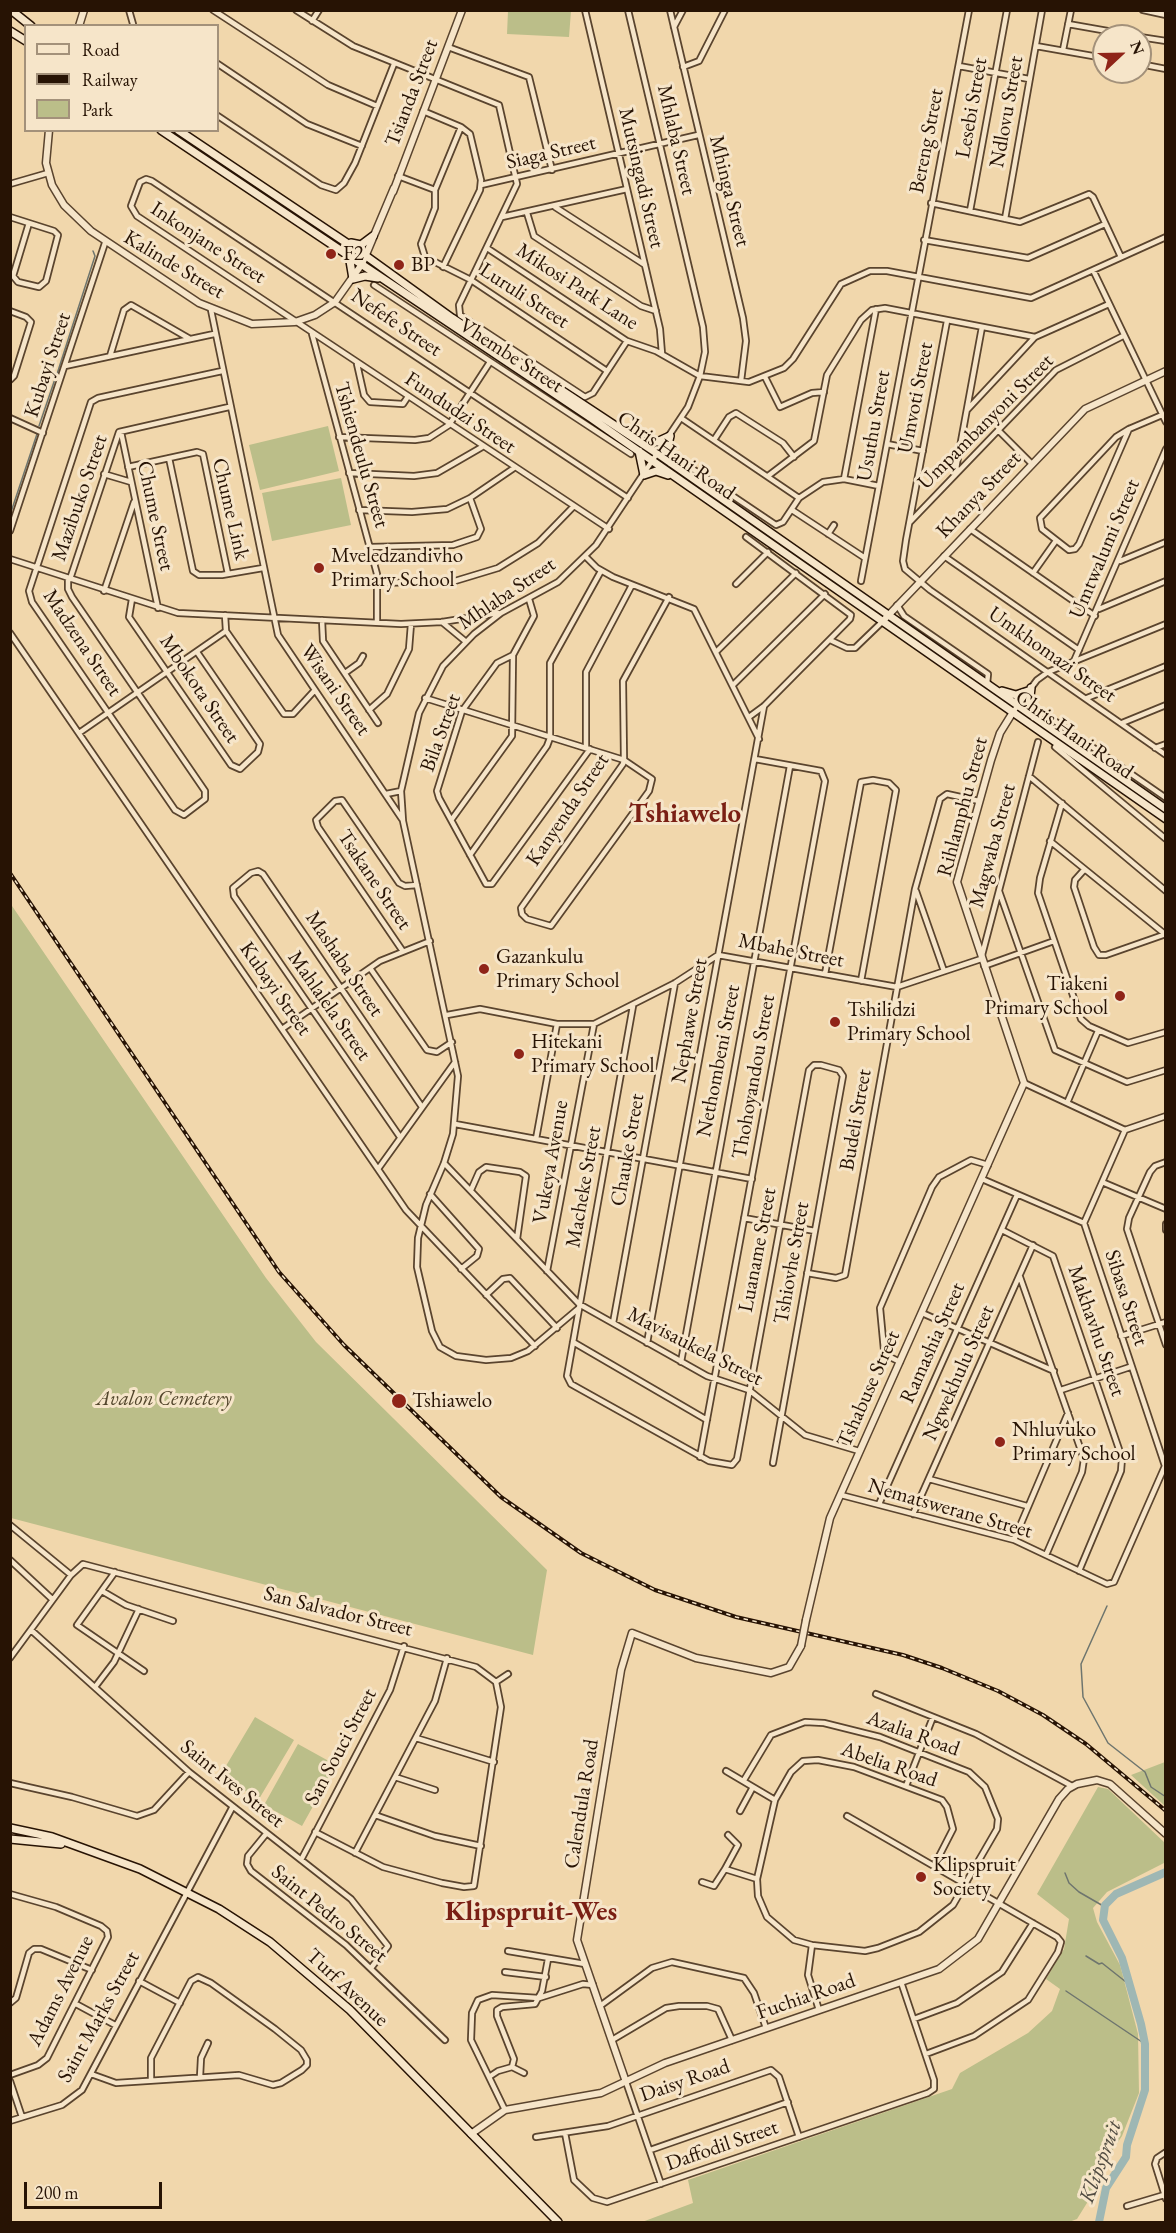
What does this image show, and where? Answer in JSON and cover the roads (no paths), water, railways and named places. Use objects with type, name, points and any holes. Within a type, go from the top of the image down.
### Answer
[{"type":"main road","points":[[11,10],[29,24]]},
{"type":"main road","points":[[10,31],[24,40]]},
{"type":"main road","name":"Chris Hani Road","points":[[164,132],[639,451],[656,458],[673,460],[989,685],[1016,709],[1034,717],[1166,809]]},
{"type":"main road","name":"Chris Hani Road","points":[[181,132],[366,256],[452,318],[640,442],[689,486],[882,622],[1016,709],[1166,819]]},
{"type":"main road","points":[[338,237],[361,245],[373,238]]},
{"type":"main road","points":[[349,255],[353,279],[369,276],[389,283]]},
{"type":"main road","points":[[640,442],[653,442],[670,436]]},
{"type":"main road","points":[[670,436],[667,449],[673,460]]},
{"type":"main road","points":[[639,451],[644,475],[659,471],[689,486]]},
{"type":"main road","points":[[989,685],[1011,695],[1030,690],[1029,704],[1034,717]]},
{"type":"main road","name":"Turf Avenue","points":[[10,1828],[140,1869],[186,1891],[251,1929],[312,1976],[350,2010],[558,2223]]},
{"type":"main road","name":"Turf Avenue","points":[[10,1839],[66,1844]]},
{"type":"street","points":[[129,10],[134,24]]},
{"type":"street","points":[[213,10],[328,85],[377,106]]},
{"type":"street","points":[[296,10],[353,46],[499,105],[518,184],[458,308],[463,317],[587,397],[593,393],[627,341]]},
{"type":"street","points":[[312,21],[319,10]]},
{"type":"street","name":"Tsianda Street","points":[[366,256],[462,10]]},
{"type":"street","name":"Mutsingadi Street","points":[[585,10],[662,337],[662,354]]},
{"type":"street","name":"Mhlaba Street","points":[[579,1306],[557,1328],[518,1356],[486,1360],[456,1356],[440,1347],[432,1331],[417,1267],[420,1226],[430,1194],[444,1163],[455,1124],[458,1090],[456,1061],[447,1015],[403,821],[401,791],[414,732],[425,698],[443,666],[465,642],[501,613],[558,582],[586,556],[609,529],[670,436],[700,376],[705,352],[703,327],[628,10]]},
{"type":"street","name":"Mhinga Street","points":[[670,10],[746,332],[741,381]]},
{"type":"street","points":[[673,28],[683,10]]},
{"type":"street","points":[[683,67],[699,61],[725,10]]},
{"type":"street","name":"Bereng Street","points":[[917,277],[969,10]]},
{"type":"street","name":"Lesebi Street","points":[[970,211],[1006,10]]},
{"type":"street","name":"Ndlovu Street","points":[[1005,219],[1042,10]]},
{"type":"street","points":[[1063,50],[1071,10]]},
{"type":"street","points":[[1143,10],[1166,15]]},
{"type":"street","points":[[1068,24],[1092,28]]},
{"type":"street","points":[[1036,46],[1092,56]]},
{"type":"street","points":[[448,47],[529,77],[552,170]]},
{"type":"street","points":[[219,117],[321,185],[336,190],[345,183],[394,64]]},
{"type":"street","points":[[219,65],[307,124],[362,146]]},
{"type":"street","points":[[958,66],[1029,80]]},
{"type":"street","points":[[398,176],[435,190],[461,127],[423,111]]},
{"type":"street","name":"Siaga Street","points":[[443,267],[481,186],[472,138],[461,127]]},
{"type":"street","name":"Kalinde Street","points":[[49,132],[45,154],[48,173],[64,205],[105,243],[211,310],[252,324],[295,322],[315,315],[335,302],[353,279],[366,256]]},
{"type":"street","name":"Siaga Street","points":[[481,186],[698,135]]},
{"type":"street","points":[[10,184],[48,173]]},
{"type":"street","name":"Nefefe Street","points":[[144,179],[152,181],[628,498]]},
{"type":"street","name":"Inkonjane Street","points":[[144,179],[132,203],[134,214],[295,322]]},
{"type":"street","points":[[502,217],[555,207],[627,189]]},
{"type":"street","name":"Luruli Street","points":[[435,190],[435,208],[421,244],[421,252],[428,259],[471,280],[608,371]]},
{"type":"street","points":[[931,203],[1024,222],[1087,193],[1093,197],[1121,257]]},
{"type":"street","points":[[555,207],[645,265]]},
{"type":"street","points":[[527,213],[532,233],[538,239],[641,306],[656,311]]},
{"type":"street","points":[[10,217],[29,223],[54,231],[58,237],[46,281],[39,287],[18,282],[13,276],[29,223]]},
{"type":"street","points":[[924,240],[1028,258],[1105,224]]},
{"type":"street","name":"Mikosi Park Lane","points":[[487,248],[627,341],[662,354],[700,376],[749,382],[784,368],[793,359],[846,280],[878,270],[1030,298],[1166,237]]},
{"type":"street","name":"Kubayi Street","points":[[10,531],[105,243]]},
{"type":"street","points":[[1093,270],[1166,422]]},
{"type":"street","name":"Usuthu Street","points":[[861,581],[917,277]]},
{"type":"street","name":"Vhembe Street","points":[[374,285],[631,454]]},
{"type":"street","points":[[967,410],[1035,337],[1109,304]]},
{"type":"street","points":[[110,356],[124,310],[131,305],[190,339]]},
{"type":"street","points":[[768,476],[814,441],[829,371],[861,320],[876,309],[911,313],[1035,337]]},
{"type":"street","points":[[844,479],[876,309]]},
{"type":"street","name":"Wisani Street","points":[[211,310],[214,334],[273,617],[281,641],[403,821]]},
{"type":"street","points":[[10,312],[26,317],[31,322],[14,376],[10,380]]},
{"type":"street","name":"Umvoti Street","points":[[920,582],[907,572],[903,563],[947,321]]},
{"type":"street","name":"Fundudzi Street","points":[[295,322],[407,398],[609,529]]},
{"type":"street","points":[[955,474],[982,327]]},
{"type":"street","name":"Tshiendeulu Street","points":[[311,333],[370,547],[378,583],[377,622]]},
{"type":"street","points":[[65,366],[214,334]]},
{"type":"street","name":"Umpambanyoni Street","points":[[910,522],[1056,370],[1123,336]]},
{"type":"street","points":[[339,437],[420,440],[449,425],[490,362]]},
{"type":"street","points":[[357,364],[364,395],[370,402],[403,404],[407,398]]},
{"type":"street","name":"Madzena Street","points":[[205,799],[184,815],[177,813],[30,598],[29,591],[92,402],[98,398],[222,371]]},
{"type":"street","name":"Khanya Street","points":[[830,640],[847,648],[855,648],[1085,409],[1166,371]]},
{"type":"street","points":[[765,377],[780,407],[812,393],[824,392]]},
{"type":"street","name":"Mazibuko Street","points":[[205,799],[203,788],[69,592],[69,579],[117,435],[121,432],[229,407]]},
{"type":"street","points":[[714,440],[729,417],[736,413],[783,443],[794,457]]},
{"type":"street","points":[[1129,429],[1079,544],[1075,549],[1069,550],[1055,542],[1040,526],[1040,518],[1116,437],[1129,429],[1162,415]]},
{"type":"street","points":[[10,418],[43,433]]},
{"type":"street","points":[[681,418],[799,498]]},
{"type":"street","points":[[998,430],[1032,464]]},
{"type":"street","name":"Chume Street","points":[[121,432],[158,608]]},
{"type":"street","points":[[887,444],[923,451]]},
{"type":"street","points":[[349,473],[434,474],[482,447]]},
{"type":"street","name":"Umtwalumi Street","points":[[1074,661],[1120,561],[1166,449]]},
{"type":"street","name":"Chume Link","points":[[128,466],[197,452],[205,456],[228,574]]},
{"type":"street","points":[[169,458],[193,571],[203,575],[228,574],[263,568]]},
{"type":"street","points":[[673,460],[776,525],[783,522],[799,498],[824,482],[844,479],[879,486]]},
{"type":"street","points":[[359,510],[441,510],[470,498],[514,468]]},
{"type":"street","points":[[104,474],[131,482]]},
{"type":"street","points":[[370,547],[453,545],[477,537],[481,529],[470,498]]},
{"type":"street","points":[[104,591],[135,501]]},
{"type":"street","points":[[378,583],[455,581],[498,568],[538,543],[573,507]]},
{"type":"street","points":[[792,510],[865,558]]},
{"type":"street","points":[[828,534],[834,525]]},
{"type":"street","points":[[970,529],[1095,616]]},
{"type":"street","points":[[746,537],[849,611],[850,619],[764,706],[749,717]]},
{"type":"street","points":[[1033,573],[1055,542]]},
{"type":"street","points":[[1120,561],[1166,542]]},
{"type":"street","points":[[736,584],[768,552]]},
{"type":"street","points":[[586,556],[601,571],[694,609],[759,740]]},
{"type":"street","points":[[944,556],[1079,650]]},
{"type":"street","points":[[10,559],[178,613],[411,624],[501,613]]},
{"type":"street","points":[[470,855],[547,746],[550,738],[550,663],[601,571]]},
{"type":"street","points":[[716,652],[796,573]]},
{"type":"street","points":[[1099,609],[1166,581]]},
{"type":"street","name":"Umkhomazi Street","points":[[920,582],[1166,755]]},
{"type":"street","points":[[588,748],[585,676],[632,585]]},
{"type":"street","points":[[733,685],[825,594]]},
{"type":"street","name":"Kanyenda Street","points":[[624,760],[651,778],[651,788],[555,923],[545,925],[524,916],[521,908],[624,760],[623,681],[669,597]]},
{"type":"street","name":"Bila Street","points":[[530,599],[534,616],[513,655],[497,663],[462,711],[438,791],[440,801],[486,884],[492,884],[588,748]]},
{"type":"street","name":"Mbokota Street","points":[[132,600],[129,617],[234,767],[243,768],[258,752],[260,748],[258,741],[197,652]]},
{"type":"street","points":[[897,605],[904,616],[988,674],[989,685]]},
{"type":"street","points":[[225,615],[226,631],[284,714],[293,714],[315,690]]},
{"type":"street","points":[[322,620],[323,641],[378,723]]},
{"type":"street","points":[[442,622],[465,642]]},
{"type":"street","points":[[369,710],[387,694],[409,649],[411,624]]},
{"type":"street","points":[[1016,709],[1030,690],[1048,672],[1166,624]]},
{"type":"street","points":[[79,733],[226,631]]},
{"type":"street","name":"Kubayi Street","points":[[10,633],[378,1169],[420,1226],[535,1346]]},
{"type":"street","points":[[452,819],[512,736],[514,728],[513,655]]},
{"type":"street","points":[[345,673],[359,663],[363,656]]},
{"type":"street","points":[[1087,698],[1166,666]]},
{"type":"street","points":[[425,698],[514,728],[624,760]]},
{"type":"street","points":[[1122,723],[1166,705]]},
{"type":"street","name":"Nephawe Street","points":[[647,1342],[764,706]]},
{"type":"street","name":"Rihlamphu Street","points":[[1016,709],[1000,733],[957,882],[1024,1083]]},
{"type":"street","points":[[1046,715],[1166,798]]},
{"type":"street","name":"Magwaba Street","points":[[981,959],[1038,742]]},
{"type":"street","points":[[1155,748],[1166,744]]},
{"type":"street","name":"Chris Hani Road","points":[[1055,747],[1166,839]]},
{"type":"street","name":"Thohoyandou Street","points":[[700,1457],[825,778],[821,771],[755,759]]},
{"type":"street","name":"Nethombeni Street","points":[[681,1362],[790,766]]},
{"type":"street","points":[[1029,776],[1166,891]]},
{"type":"street","points":[[825,974],[861,782],[870,779],[889,783],[896,790],[861,981]]},
{"type":"street","points":[[386,794],[401,791]]},
{"type":"street","name":"Budeli Street","points":[[807,1274],[836,1278],[845,1275],[915,889],[941,796],[946,794],[979,801]]},
{"type":"street","name":"Tsakane Street","points":[[402,950],[317,825],[316,820],[339,799],[399,883],[405,886],[417,885]]},
{"type":"street","points":[[1062,803],[1038,890],[1082,1021],[1098,1031],[1131,1043],[1166,1032]]},
{"type":"street","points":[[1050,841],[1165,935]]},
{"type":"street","points":[[1084,870],[1077,877],[1074,887],[1099,956],[1106,956],[1165,935]]},
{"type":"street","name":"Mashaba Street","points":[[232,893],[234,887],[251,873],[256,871],[262,873],[422,1107]]},
{"type":"street","points":[[915,889],[944,971]]},
{"type":"street","points":[[999,891],[1053,1047],[1084,1064],[1127,1082],[1166,1070]]},
{"type":"street","name":"Mahlalela Street","points":[[232,893],[400,1137]]},
{"type":"street","points":[[282,1029],[370,968],[402,950],[430,941]]},
{"type":"street","points":[[984,966],[1054,941]]},
{"type":"street","name":"Mbahe Street","points":[[447,1015],[480,1009],[557,1024],[594,1024],[675,983],[718,955],[897,987]]},
{"type":"street","points":[[897,987],[981,959]]},
{"type":"street","points":[[370,968],[427,1050],[437,1052],[452,1041]]},
{"type":"street","name":"Chauke Street","points":[[613,1323],[675,983]]},
{"type":"street","name":"Macheke Street","points":[[633,1006],[567,1373],[571,1384],[700,1457]]},
{"type":"street","points":[[536,1139],[557,1024]]},
{"type":"street","name":"Vukeya Avenue","points":[[547,1271],[594,1024]]},
{"type":"street","points":[[1067,1103],[1098,1031]]},
{"type":"street","points":[[378,1169],[456,1061]]},
{"type":"street","name":"Luaname Street","points":[[700,1457],[729,1466],[737,1459],[808,1070],[817,1065],[839,1070]]},
{"type":"street","name":"Tshiovhe Street","points":[[773,1463],[843,1079],[839,1070]]},
{"type":"street","points":[[1024,1083],[1125,1130],[1166,1116]]},
{"type":"street","name":"Tshabuse Street","points":[[632,1633],[696,1658],[771,1673],[789,1667],[801,1646],[825,1534],[859,1451],[1024,1083]]},
{"type":"street","points":[[455,1124],[752,1179]]},
{"type":"street","points":[[982,1179],[1084,1223],[1125,1130]]},
{"type":"street","points":[[900,1362],[886,1355],[884,1350],[880,1308],[932,1187],[939,1177],[971,1160],[988,1165]]},
{"type":"street","points":[[1166,1162],[1152,1168],[1138,1197],[1127,1229],[1166,1345]]},
{"type":"street","name":"Mavisaukela Street","points":[[444,1163],[579,1306],[714,1379],[749,1390],[804,1435],[859,1451]]},
{"type":"street","points":[[471,1190],[479,1172],[486,1167],[524,1175],[528,1180],[517,1239]]},
{"type":"street","points":[[1102,1182],[1166,1209]]},
{"type":"street","points":[[430,1194],[478,1245],[479,1254],[461,1269]]},
{"type":"street","name":"Ramashia Street","points":[[879,1504],[1017,1195]]},
{"type":"street","points":[[744,1218],[815,1231]]},
{"type":"street","name":"Sibasa Street","points":[[1084,1223],[1130,1367],[1165,1466],[1114,1582]]},
{"type":"street","points":[[1166,1224],[1166,1230]]},
{"type":"street","name":"Makhavhu Street","points":[[1002,1230],[1053,1256],[1123,1463],[1079,1571]]},
{"type":"street","name":"Ngwekhulu Street","points":[[913,1514],[1033,1245]]},
{"type":"street","points":[[1020,1277],[1083,1455],[1083,1468],[1046,1556]]},
{"type":"street","points":[[486,1295],[500,1281],[510,1278],[557,1328]]},
{"type":"street","points":[[922,1313],[1054,1371]]},
{"type":"street","points":[[1121,1336],[1166,1322]]},
{"type":"street","points":[[573,1342],[707,1420]]},
{"type":"street","points":[[1061,1390],[1130,1367]]},
{"type":"street","points":[[1014,1540],[1068,1412]]},
{"type":"street","points":[[929,1479],[1028,1506]]},
{"type":"street","name":"Nematswerane Street","points":[[841,1495],[1014,1540],[1107,1584],[1114,1582]]},
{"type":"street","points":[[10,1525],[71,1575],[10,1658]]},
{"type":"street","points":[[10,1560],[52,1599]]},
{"type":"street","name":"San Salvador Street","points":[[71,1575],[82,1564],[115,1572],[447,1658],[476,1667],[496,1682]]},
{"type":"street","points":[[115,1572],[77,1624],[144,1671]]},
{"type":"street","points":[[102,1591],[139,1609],[172,1621]]},
{"type":"street","points":[[95,1687],[117,1653],[139,1609]]},
{"type":"street","name":"Saint Ives Street","points":[[31,1630],[189,1772],[348,1897],[387,1944],[388,1949],[370,1968]]},
{"type":"street","name":"Calendula Road","points":[[632,1633],[621,1670],[578,1930],[578,1943],[661,2184]]},
{"type":"street","name":"San Souci Street","points":[[301,1860],[390,1690],[404,1646]]},
{"type":"street","points":[[355,1853],[435,1701],[447,1658]]},
{"type":"street","points":[[315,1832],[382,1867],[464,1887],[475,1885],[501,1703],[496,1682],[508,1674]]},
{"type":"street","points":[[876,1694],[976,1734],[1072,1786],[1097,1780],[1110,1784],[1166,1834]]},
{"type":"street","points":[[906,1786],[933,1717]]},
{"type":"street","name":"Azalia Road","points":[[744,1780],[771,1735],[804,1722],[862,1731],[974,1774],[985,1787],[998,1819],[997,1829],[965,1885]]},
{"type":"street","points":[[416,1738],[494,1762]]},
{"type":"street","name":"Abelia Road","points":[[775,1800],[791,1772],[804,1761],[818,1760],[854,1767],[942,1800],[954,1823],[952,1833],[934,1866]]},
{"type":"street","points":[[726,1771],[775,1800],[757,1879],[758,1896],[766,1917],[794,1940],[812,1945],[865,1951],[905,1939],[947,1912],[965,1885]]},
{"type":"street","points":[[10,1783],[72,1797],[137,1816],[154,1810],[189,1772]]},
{"type":"street","points":[[395,1777],[435,1790]]},
{"type":"street","points":[[740,1811],[753,1786]]},
{"type":"street","name":"Fuchia Road","points":[[471,2134],[505,2110],[596,2094],[665,2063],[939,1969],[978,1940],[1059,1799],[1072,1786]]},
{"type":"street","name":"Saint Marks Street","points":[[10,2121],[70,2100],[82,2090],[232,1808]]},
{"type":"street","points":[[375,1815],[435,1836],[481,1846]]},
{"type":"street","points":[[847,1816],[1033,1923],[1061,1942],[1058,1953],[1028,2000],[974,2036],[926,2054],[901,1982]]},
{"type":"street","name":"Saint Pedro Street","points":[[266,1834],[248,1856],[249,1869],[268,1886],[342,1941],[445,2040]]},
{"type":"street","points":[[702,1882],[714,1886],[725,1869],[738,1844],[728,1835]]},
{"type":"street","points":[[725,1869],[757,1879]]},
{"type":"street","name":"Adams Avenue","points":[[10,1894],[56,1907],[104,1927],[108,1934],[108,1942],[44,2061],[10,2075]]},
{"type":"street","points":[[914,2019],[957,2003],[1002,1972],[1033,1923]]},
{"type":"street","points":[[812,1945],[808,1975],[819,2010]]},
{"type":"street","points":[[10,2003],[16,1998],[29,1953],[34,1948],[92,1970]]},
{"type":"street","points":[[508,1951],[585,1964]]},
{"type":"street","points":[[512,2067],[514,2059],[496,2016],[498,2008],[532,2005],[539,1998],[546,1977],[548,1959]]},
{"type":"street","points":[[600,2006],[655,1966],[672,1962],[744,1978],[752,1988],[766,2028]]},
{"type":"street","points":[[505,1972],[546,1977]]},
{"type":"street","points":[[91,2074],[110,2082],[151,2080],[201,2077],[239,2074],[275,2085],[302,2070],[307,2060],[296,2045],[206,1979],[198,1977],[191,1981],[151,2058],[151,2080]]},
{"type":"street","points":[[139,1981],[180,2003]]},
{"type":"street","points":[[505,2110],[471,2040],[475,2004],[478,2000],[492,1995],[539,1998],[583,1984],[593,1985]]},
{"type":"street","points":[[76,2004],[115,2025]]},
{"type":"street","points":[[612,2040],[666,2008],[679,2006],[707,2006],[718,2009],[732,2040]]},
{"type":"street","points":[[201,2077],[201,2058],[208,2043]]},
{"type":"street","name":"Daffodil Street","points":[[565,2133],[574,2180],[596,2200],[610,2202],[932,2091],[934,2080],[926,2054]]},
{"type":"street","points":[[489,2077],[498,2071],[512,2067],[524,2073]]},
{"type":"street","name":"Daisy Road","points":[[536,2137],[608,2126],[768,2070],[778,2075],[800,2137]]},
{"type":"street","points":[[10,2081],[22,2117]]},
{"type":"street","points":[[650,2150],[788,2102]]},
{"type":"street","points":[[1127,2206],[1165,2197],[1155,2160],[1166,2152]]},
{"type":"waterway","points":[[57,374],[95,256],[93,251]]},
{"type":"waterway","points":[[39,426],[55,379]]},
{"type":"waterway","points":[[10,515],[37,434]]},
{"type":"waterway","points":[[1107,1606],[1081,1664],[1083,1697],[1108,1743],[1145,1772],[1151,1787],[1166,1797]]},
{"type":"waterway","name":"Klipspruit","points":[[1099,2222],[1106,2188],[1126,2157],[1127,2145],[1145,2090],[1145,2044],[1141,2024],[1122,1958],[1103,1920],[1105,1905],[1116,1894],[1166,1872]]},
{"type":"waterway","points":[[1065,1873],[1069,1883],[1079,1892],[1105,1907]]},
{"type":"waterway","points":[[1086,1956],[1099,1964],[1102,1963],[1131,1986]]},
{"type":"waterway","points":[[1066,1991],[1145,2044]]},
{"type":"railway","points":[[10,873],[279,1272],[344,1345],[501,1497],[581,1553],[655,1590],[736,1617],[903,1655],[998,1691],[1043,1715],[1086,1744],[1166,1811]]},
{"type":"place","name":"F2","points":[[331,254]]},
{"type":"place","name":"BP","points":[[399,265]]},
{"type":"place","name":"Mveledzandivho Primary School","points":[[319,568]]},
{"type":"place","name":"Gazankulu Primary School","points":[[484,969]]},
{"type":"place","name":"Tiakeni Primary School","points":[[1120,996]]},
{"type":"place","name":"Tshilidzi Primary School","points":[[835,1022]]},
{"type":"place","name":"Hitekani Primary School","points":[[519,1054]]},
{"type":"place","name":"Tshiawelo","points":[[399,1401]]},
{"type":"place","name":"Nhluvuko Primary School","points":[[1000,1442]]},
{"type":"place","name":"Klipspruit Society","points":[[921,1877]]},
{"type":"district","name":"Tshiawelo","points":[[685,815]]},
{"type":"district","name":"Klipspruit-Wes","points":[[531,1913]]},
{"type":"park label","name":"Avalon Cemetery","points":[[164,1399]]}]
